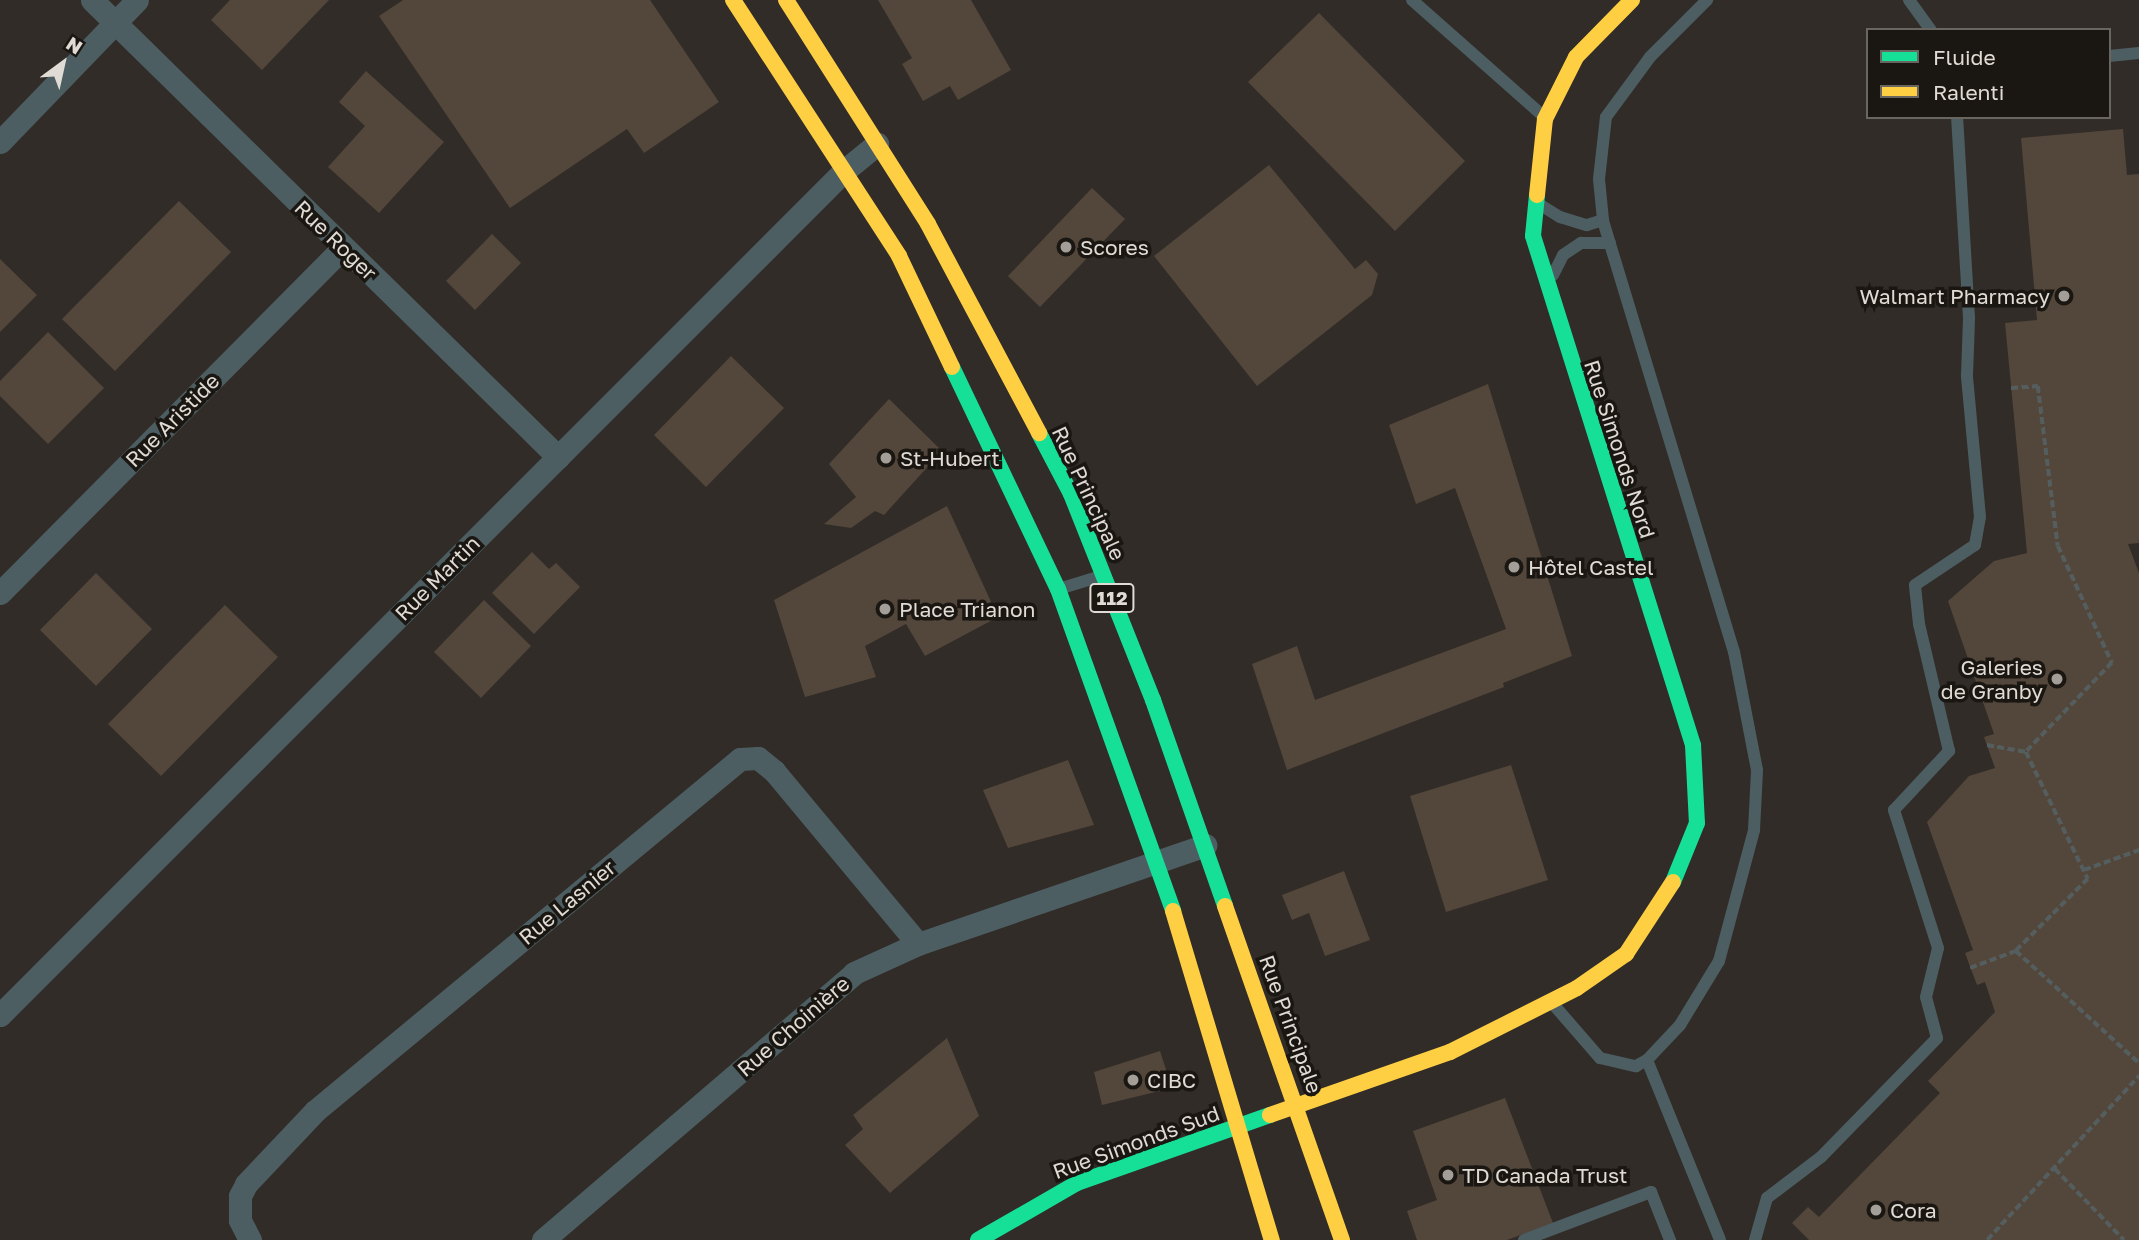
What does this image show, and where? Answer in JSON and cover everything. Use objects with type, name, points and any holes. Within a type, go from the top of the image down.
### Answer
[{"type":"main road","name":"112","points":[[733,0],[899,256],[1058,589],[1158,862],[1272,1240]]},
{"type":"main road","name":"Rue Principale","points":[[786,0],[928,224],[1071,494],[1205,845],[1342,1240]]},
{"type":"main road","name":"Rue Simonds Nord","points":[[1237,1126],[1450,1052],[1550,1001],[1626,954],[1670,890],[1697,823],[1693,745],[1546,289],[1533,236],[1545,119],[1576,57],[1632,0]]},
{"type":"main road","name":"Rue Simonds Sud","points":[[978,1240],[1009,1219],[1077,1183],[1237,1126]]},
{"type":"street","name":"Rue Roger","points":[[92,0],[558,457]]},
{"type":"street","points":[[0,142],[137,0]]},
{"type":"street","name":"Rue Martin","points":[[0,1015],[844,171],[877,144]]},
{"type":"street","name":"Rue Aristide","points":[[0,593],[343,247]]},
{"type":"street","name":"Rue Lasnier","points":[[250,1240],[240,1220],[240,1196],[246,1184],[315,1111],[740,759],[758,758],[774,771],[918,944]]},
{"type":"street","name":"Rue Choinière","points":[[543,1240],[854,973],[918,944],[1205,845]]},
{"type":"lane","points":[[1412,0],[1545,119]]},
{"type":"lane","points":[[1550,1001],[1600,1058],[1636,1066],[1647,1060],[1680,1025],[1719,961],[1754,830],[1756,770],[1734,652],[1603,220],[1599,179],[1606,117],[1650,57],[1707,0]]},
{"type":"lane","points":[[1909,0],[1930,28]]},
{"type":"lane","points":[[2111,56],[2139,53]]},
{"type":"lane","points":[[1755,1240],[1767,1198],[1821,1157],[1937,1038],[1926,997],[1938,948],[1894,810],[1948,751],[1919,624],[1915,585],[1975,545],[1980,517],[1967,376],[1969,318],[1957,119]]},
{"type":"lane","points":[[1535,201],[1573,221],[1587,225],[1603,220]]},
{"type":"lane","points":[[1546,289],[1563,255],[1581,243],[1610,243]]},
{"type":"lane","points":[[1058,589],[1103,575]]},
{"type":"lane","points":[[1647,1060],[1720,1240]]},
{"type":"lane","points":[[1524,1240],[1651,1192],[1670,1240]]},
{"type":"lane","points":[[1009,1219],[1017,1240]]},
{"type":"path","points":[[2011,388],[2038,386],[2058,546],[2112,663],[2026,752]]},
{"type":"path","points":[[1987,745],[2026,752]]},
{"type":"path","points":[[1970,968],[2016,951],[2088,879],[2026,752]]},
{"type":"path","points":[[2084,870],[2139,850]]},
{"type":"path","points":[[2016,951],[2139,1063]]},
{"type":"path","points":[[1987,1240],[2139,1076]]},
{"type":"path","points":[[2054,1168],[2124,1240]]},
{"type":"building","points":[[230,0],[329,0],[262,70],[211,20]]},
{"type":"building","points":[[403,0],[650,0],[719,102],[644,153],[627,129],[510,208],[379,16]]},
{"type":"building","points":[[878,0],[971,0],[1011,70],[958,100],[950,86],[923,101],[902,64],[912,58]]},
{"type":"building","points":[[1319,13],[1465,161],[1395,231],[1248,82]]},
{"type":"building","points":[[366,71],[444,142],[379,213],[328,167],[365,126],[339,102]]},
{"type":"building","name":"Galeries de Granby","points":[[2123,129],[2127,175],[2139,174],[2139,543],[2128,544],[2139,573],[2139,1240],[1809,1240],[1792,1223],[1808,1207],[1819,1217],[1940,1093],[1928,1081],[1995,1012],[1985,982],[1977,985],[1965,953],[1973,950],[1927,822],[1969,776],[1995,768],[1984,737],[1994,734],[1948,601],[1994,561],[2027,553],[2005,323],[2037,320],[2021,138]]},
{"type":"building","points":[[1269,165],[1355,269],[1366,260],[1378,274],[1372,295],[1257,386],[1154,256]]},
{"type":"building","name":"Scores","points":[[1092,188],[1125,219],[1040,307],[1008,276]]},
{"type":"building","points":[[179,201],[231,252],[115,371],[62,319]]},
{"type":"building","points":[[492,234],[521,263],[475,310],[446,281]]},
{"type":"building","points":[[0,259],[37,295],[0,332]]},
{"type":"building","points":[[48,332],[104,388],[48,444],[0,396],[0,381]]},
{"type":"building","points":[[731,356],[784,408],[706,487],[654,435]]},
{"type":"building","name":"Hôtel Castel","points":[[1488,384],[1572,656],[1503,683],[1504,687],[1287,770],[1252,664],[1297,646],[1315,700],[1506,629],[1455,488],[1416,504],[1389,425]]},
{"type":"building","name":"St-Hubert","points":[[889,399],[942,451],[884,515],[875,511],[851,528],[824,524],[856,497],[829,464]]},
{"type":"building","name":"Place Trianon","points":[[947,506],[998,617],[925,656],[906,624],[865,646],[876,677],[805,697],[774,600]]},
{"type":"building","points":[[532,552],[549,569],[556,563],[580,587],[534,634],[492,593]]},
{"type":"building","points":[[96,573],[152,629],[96,686],[40,630]]},
{"type":"building","points":[[484,600],[531,646],[481,698],[434,652]]},
{"type":"building","points":[[225,605],[278,657],[161,776],[108,724]]},
{"type":"building","points":[[1068,760],[1094,825],[1008,848],[983,790]]},
{"type":"building","points":[[1511,765],[1548,880],[1446,912],[1410,796]]},
{"type":"building","points":[[1344,871],[1370,940],[1325,956],[1309,913],[1292,920],[1282,895]]},
{"type":"building","points":[[947,1038],[979,1116],[890,1193],[845,1145],[863,1129],[853,1115]]},
{"type":"building","name":"CIBC","points":[[1160,1051],[1172,1088],[1102,1105],[1094,1072]]},
{"type":"building","points":[[1505,1098],[1553,1223],[1507,1240],[1417,1240],[1407,1211],[1437,1200],[1413,1131]]},
{"type":"traffic: fast","points":[[1537,195],[1533,236],[1693,745],[1697,823],[1673,882]]},
{"type":"traffic: fast","points":[[952,367],[1058,589],[1173,911]]},
{"type":"traffic: fast","points":[[1039,433],[1071,494],[1153,700],[1225,906]]},
{"type":"traffic: fast","points":[[978,1240],[1077,1183],[1270,1115]]},
{"type":"traffic: slow","points":[[733,0],[899,256],[952,367]]},
{"type":"traffic: slow","points":[[786,0],[928,224],[1039,433]]},
{"type":"traffic: slow","points":[[1537,195],[1545,119],[1576,57],[1632,0]]},
{"type":"traffic: slow","points":[[1270,1115],[1450,1052],[1577,988],[1626,954],[1673,882]]},
{"type":"traffic: slow","points":[[1225,906],[1342,1240]]},
{"type":"traffic: slow","points":[[1173,911],[1272,1240]]},
{"type":"place","name":"Scores","points":[[1066,247]]},
{"type":"place","name":"Walmart Pharmacy","points":[[2064,296]]},
{"type":"place","name":"St-Hubert","points":[[886,458]]},
{"type":"place","name":"Hôtel Castel","points":[[1514,567]]},
{"type":"place","name":"Place Trianon","points":[[885,609]]},
{"type":"place","name":"Galeries de Granby","points":[[2057,679]]},
{"type":"place","name":"CIBC","points":[[1133,1080]]},
{"type":"place","name":"TD Canada Trust","points":[[1448,1175]]},
{"type":"place","name":"Cora","points":[[1876,1210]]}]
